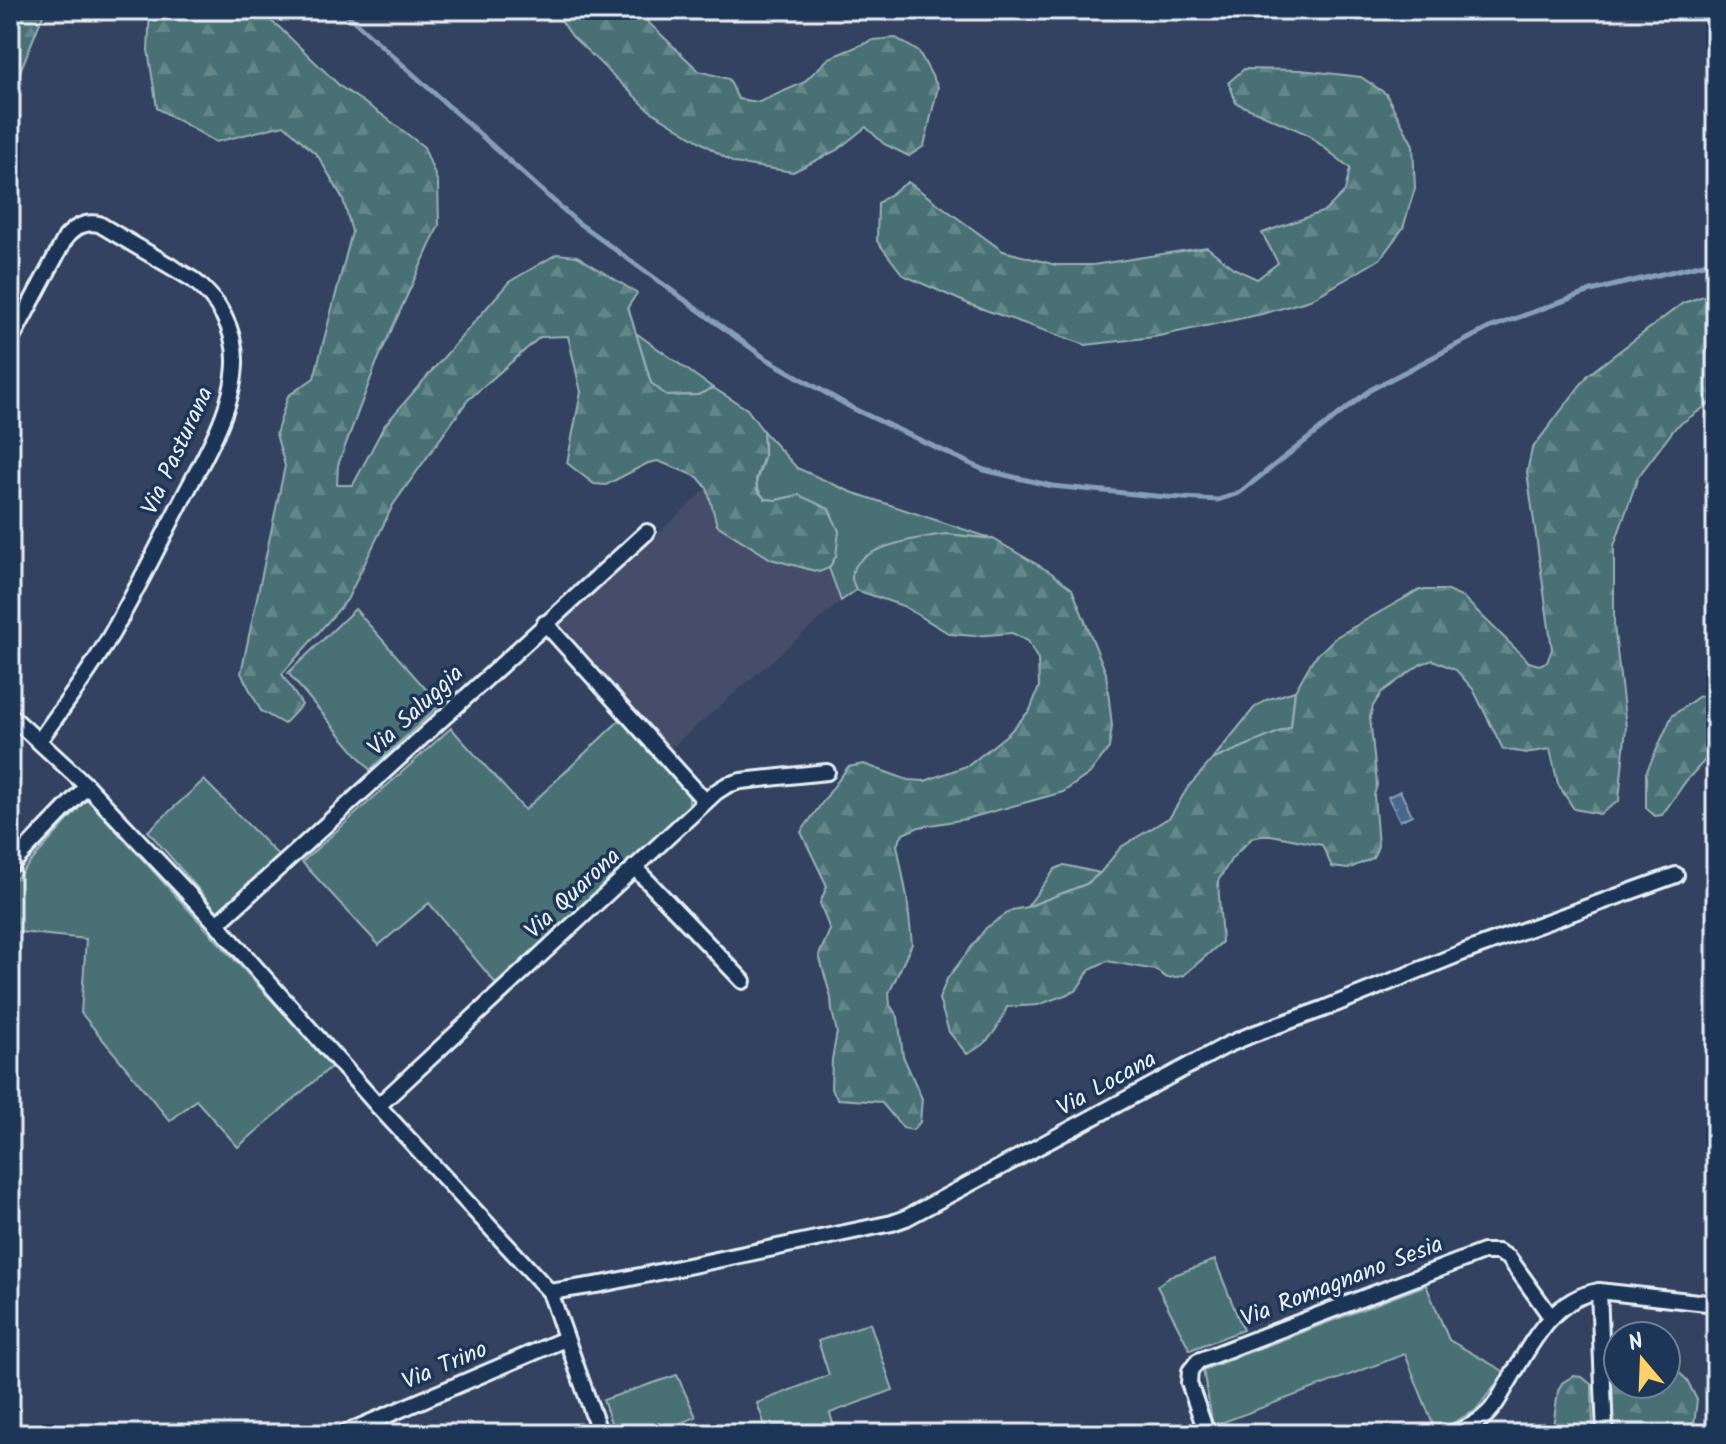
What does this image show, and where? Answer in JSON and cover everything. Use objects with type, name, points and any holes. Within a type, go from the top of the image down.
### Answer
[{"type":"street","name":"Via Pasturana","points":[[10,342],[66,237],[76,227],[91,223],[99,224],[202,288],[223,315],[235,354],[225,411],[209,448],[107,642],[39,741]]},
{"type":"street","name":"Via Saluggia","points":[[217,924],[647,532]]},
{"type":"street","points":[[545,623],[705,801]]},
{"type":"street","points":[[12,720],[87,786],[217,924],[378,1106],[550,1292],[600,1434]]},
{"type":"street","name":"Via Quarona","points":[[378,1106],[721,788],[733,783],[827,772]]},
{"type":"street","points":[[10,866],[87,786]]},
{"type":"street","points":[[634,867],[743,981]]},
{"type":"street","name":"Via Locana","points":[[550,1292],[602,1284],[906,1218],[1227,1045],[1464,952],[1676,875]]},
{"type":"street","name":"Via Romagnano Sesia","points":[[1207,1434],[1189,1383],[1190,1371],[1198,1361],[1483,1252],[1498,1252],[1509,1258],[1551,1317]]},
{"type":"street","points":[[1452,1434],[1473,1425],[1488,1413],[1551,1317],[1570,1301],[1599,1291],[1716,1304]]},
{"type":"street","points":[[1599,1291],[1605,1434]]},
{"type":"street","name":"Via Trino","points":[[343,1434],[565,1339]]},
{"type":"shaded area","points":[[707,488],[717,525],[819,572],[829,568],[841,601],[671,748],[560,625]]},
{"type":"green space","points":[[10,10],[45,10],[10,96]]},
{"type":"green space","points":[[150,10],[255,10],[279,27],[341,87],[424,147],[438,183],[439,225],[377,362],[338,465],[337,485],[353,485],[384,426],[509,282],[557,254],[577,256],[637,293],[628,307],[651,383],[667,396],[698,395],[713,388],[747,409],[763,431],[764,456],[756,479],[757,490],[765,499],[799,495],[829,509],[839,531],[836,556],[829,568],[819,572],[771,559],[717,525],[707,488],[698,477],[658,461],[606,485],[594,484],[567,463],[581,392],[568,336],[540,337],[468,400],[393,505],[347,600],[282,674],[302,705],[284,724],[261,711],[241,673],[285,466],[276,434],[288,396],[314,378],[352,232],[343,199],[318,156],[284,125],[216,142],[157,108],[148,50]]},
{"type":"green space","points":[[554,10],[638,10],[699,71],[729,79],[738,99],[759,102],[803,83],[829,58],[873,40],[896,38],[919,52],[938,87],[924,146],[909,156],[884,144],[866,127],[837,150],[793,172],[734,163],[649,110],[572,36]]},
{"type":"green space","points":[[1244,69],[1301,70],[1361,77],[1386,94],[1413,145],[1415,188],[1403,228],[1380,259],[1310,300],[1262,314],[1154,337],[1086,345],[971,305],[903,275],[877,241],[878,203],[908,182],[1003,251],[1056,265],[1093,265],[1207,247],[1233,268],[1257,279],[1278,263],[1262,233],[1325,211],[1345,191],[1350,168],[1307,134],[1236,103],[1229,82]]},
{"type":"green space","points":[[1716,292],[1716,399],[1676,427],[1638,477],[1614,546],[1614,625],[1626,727],[1619,801],[1600,814],[1574,809],[1558,784],[1550,749],[1526,753],[1503,749],[1473,689],[1456,670],[1433,660],[1421,664],[1382,692],[1370,717],[1377,785],[1374,795],[1378,846],[1373,858],[1348,869],[1332,867],[1322,845],[1271,835],[1252,838],[1232,858],[1218,881],[1222,942],[1183,976],[1167,978],[1155,970],[1107,961],[1090,969],[1076,991],[1038,1005],[1007,1007],[992,1035],[967,1054],[949,1032],[939,999],[947,979],[986,928],[1012,910],[1087,884],[1121,847],[1170,817],[1188,787],[1212,760],[1291,727],[1295,691],[1313,659],[1336,637],[1419,590],[1445,590],[1464,598],[1529,662],[1539,665],[1547,662],[1552,649],[1527,472],[1532,449],[1588,375],[1683,303]]},
{"type":"green space","points":[[636,333],[713,388],[698,395],[667,396],[651,383]]},
{"type":"green space","points":[[763,431],[797,468],[851,492],[993,539],[946,534],[852,577],[856,590],[841,601],[829,568],[836,556],[799,495],[765,499],[758,487],[757,479],[764,457]]},
{"type":"green space","points":[[946,534],[993,539],[1050,572],[1072,589],[1106,673],[1112,726],[1109,748],[1089,774],[1063,792],[966,819],[919,827],[903,834],[897,845],[912,944],[889,993],[890,1005],[898,1017],[903,1056],[922,1099],[920,1122],[913,1130],[903,1128],[881,1102],[838,1099],[831,1089],[837,1032],[819,955],[830,930],[820,903],[827,886],[801,832],[848,767],[864,764],[908,780],[925,781],[969,765],[1009,733],[1030,710],[1039,687],[1038,660],[1028,641],[1012,633],[950,634],[903,606],[856,590],[852,578],[855,567],[863,558],[890,546]]},
{"type":"green space","points":[[355,609],[440,705],[370,770],[288,673]]},
{"type":"green space","points":[[1295,691],[1291,727],[1212,760],[1254,708],[1266,700]]},
{"type":"green space","points":[[1716,693],[1716,748],[1686,781],[1662,815],[1655,816],[1646,808],[1646,773],[1672,716],[1698,697]]},
{"type":"green space","points":[[622,718],[689,791],[689,808],[497,985],[429,903],[379,945],[302,862],[451,728],[525,810]]},
{"type":"green space","points":[[204,780],[279,856],[218,912],[148,831]]},
{"type":"green space","points":[[87,799],[332,1066],[238,1147],[196,1100],[170,1121],[81,1013],[86,939],[10,931],[10,885]]},
{"type":"green space","points":[[1064,865],[1100,873],[1086,884],[1027,907],[1055,869]]},
{"type":"green space","points":[[1215,1260],[1243,1330],[1190,1350],[1157,1286],[1169,1277]]},
{"type":"green space","points":[[1426,1285],[1449,1340],[1505,1372],[1475,1411],[1436,1432],[1405,1354],[1213,1426],[1203,1370]]},
{"type":"green space","points":[[870,1323],[893,1390],[830,1413],[836,1434],[768,1434],[757,1403],[829,1375],[818,1341]]},
{"type":"green space","points":[[677,1375],[696,1417],[652,1434],[615,1434],[603,1400]]},
{"type":"green space","points":[[1682,1375],[1687,1380],[1697,1400],[1693,1434],[1614,1434],[1612,1400],[1682,1400]]},
{"type":"green space","points":[[1573,1376],[1582,1377],[1592,1385],[1593,1434],[1552,1434],[1558,1391],[1562,1383]]},
{"type":"water","points":[[1400,791],[1412,815],[1400,821],[1388,797]]},
{"type":"waterway","points":[[342,10],[577,222],[765,358],[854,409],[984,470],[1052,486],[1218,500],[1239,493],[1370,390],[1489,328],[1591,291],[1716,261]]}]
